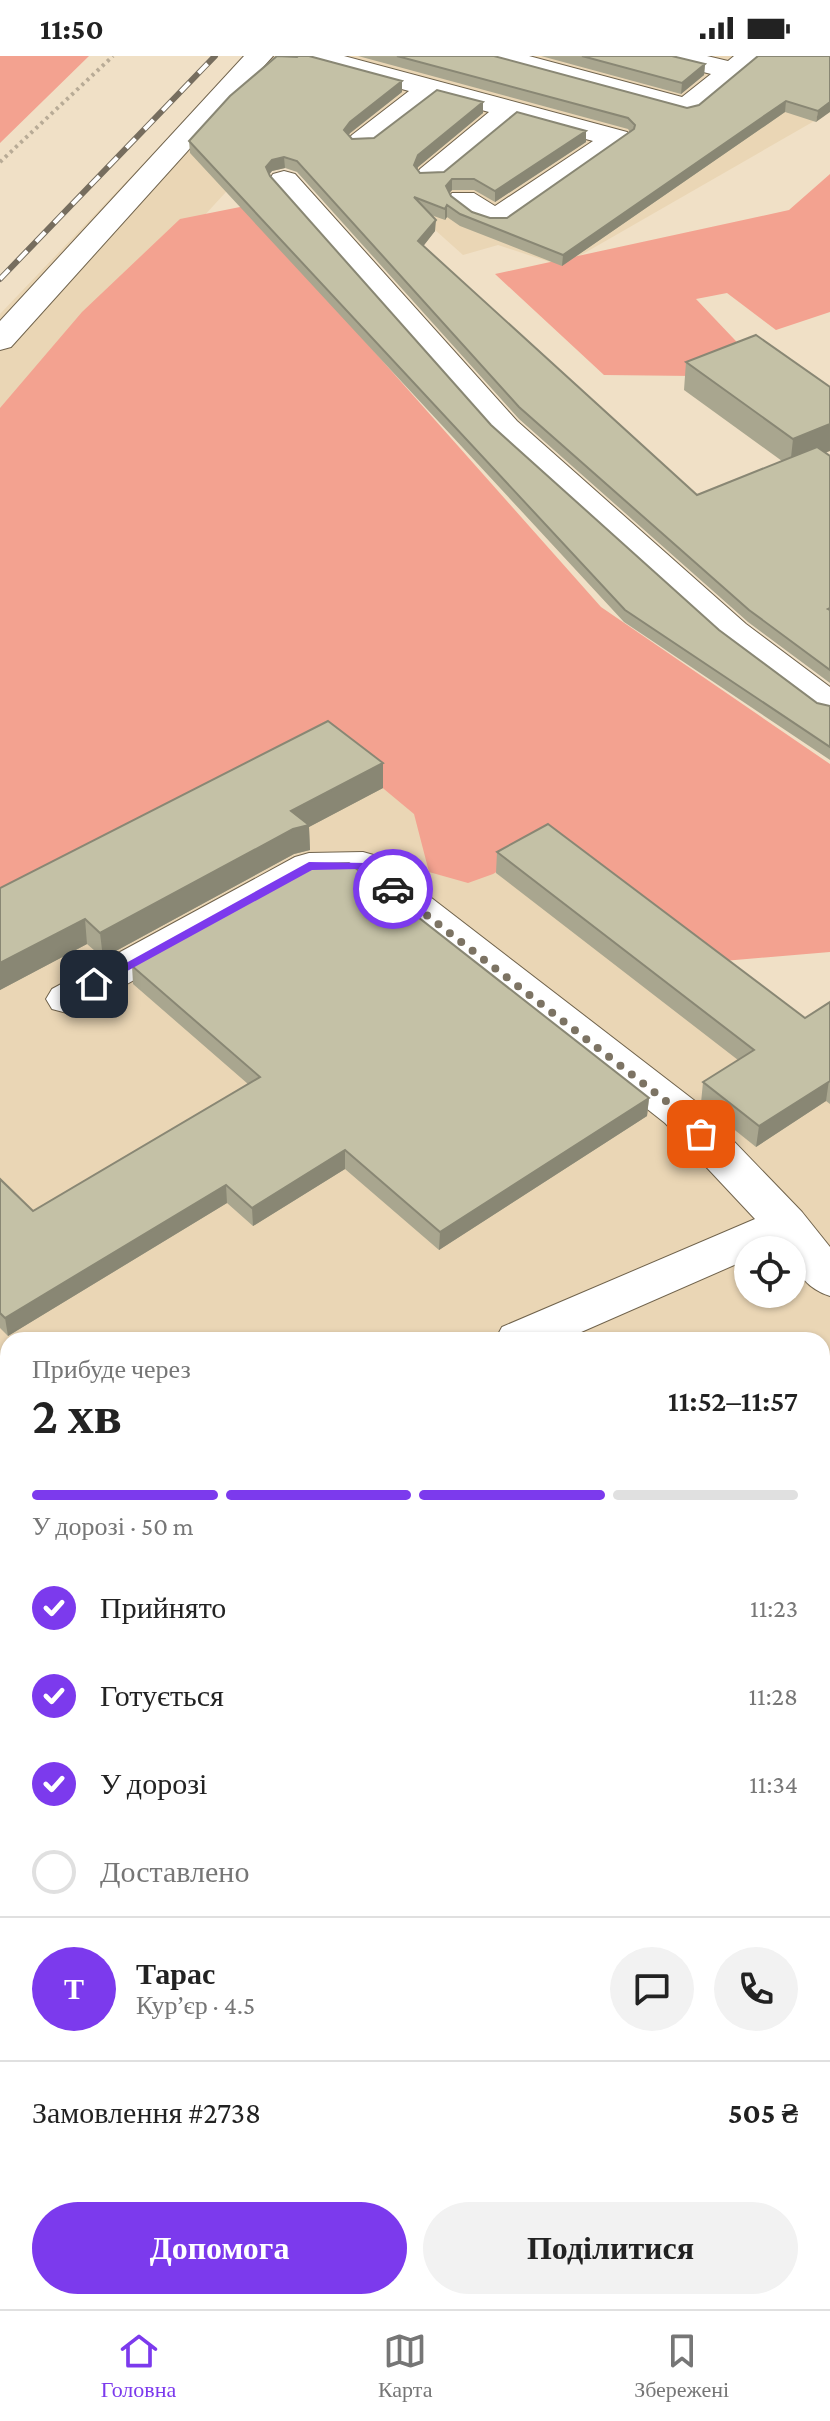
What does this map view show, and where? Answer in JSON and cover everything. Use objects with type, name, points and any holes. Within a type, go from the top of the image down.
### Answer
[{"type":"lane","points":[[0,340],[259,56]]},
{"type":"lane","points":[[312,56],[341,68],[434,86],[617,138],[495,220],[463,199]]},
{"type":"lane","points":[[497,56],[687,107],[742,64]]},
{"type":"lane","points":[[674,56],[742,64]]},
{"type":"lane","points":[[362,141],[434,86]]},
{"type":"lane","points":[[431,175],[511,109]]},
{"type":"lane","points":[[284,180],[505,428],[733,632],[830,705]]},
{"type":"lane","points":[[67,999],[309,866],[363,865],[680,1112],[786,1224],[830,1279]]},
{"type":"lane","points":[[536,1332],[786,1224]]},
{"type":"path","points":[[0,162],[113,56]]},
{"type":"shaded area","points":[[0,56],[89,56],[0,143]]},
{"type":"shaded area","points":[[246,56],[830,56],[830,112],[562,266],[498,245],[463,255],[358,161],[293,132],[226,192],[0,437],[0,314]]},
{"type":"shaded area","points":[[830,174],[830,312],[776,330],[727,293],[696,299],[752,358],[693,376],[604,375],[495,274],[789,210]]},
{"type":"shaded area","points":[[245,206],[601,607],[830,764],[830,952],[712,962],[544,845],[493,874],[468,883],[429,872],[414,814],[331,745],[0,910],[0,408],[82,312],[180,219]]},
{"type":"shaded area","points":[[383,788],[496,873],[547,845],[771,1048],[830,1014],[830,1332],[0,1332],[0,915]]},
{"type":"building","points":[[277,56],[309,56],[402,81],[350,122],[344,130],[352,139],[374,138],[437,90],[483,102],[418,155],[414,165],[420,173],[444,172],[517,112],[586,131],[495,191],[474,179],[452,179],[446,186],[451,196],[472,212],[490,218],[507,218],[634,129],[635,125],[628,118],[397,56],[494,56],[687,108],[699,105],[758,56],[830,56],[830,102],[818,111],[786,101],[563,255],[460,214],[447,205],[445,209],[414,197],[436,220],[418,241],[697,495],[817,447],[830,456],[830,670],[749,610],[519,407],[297,161],[284,157],[272,160],[266,167],[270,176],[491,425],[719,630],[817,703],[830,706],[830,747],[625,610],[189,141],[230,96]]},
{"type":"building","points":[[582,56],[672,56],[705,64],[682,83]]},
{"type":"building","points":[[756,335],[830,387],[830,424],[793,439],[686,362]]},
{"type":"building","points":[[328,721],[383,763],[291,811],[309,825],[293,829],[100,933],[85,919],[0,963],[0,888]]},
{"type":"building","points":[[548,824],[805,1018],[830,1002],[830,1081],[759,1126],[703,1082],[754,1050],[497,852]]},
{"type":"building","points":[[349,863],[649,1098],[440,1232],[345,1150],[252,1208],[226,1185],[5,1318],[0,1313],[0,1179],[33,1211],[260,1077],[132,966],[316,864]]},
{"type":"railway","points":[[0,279],[215,56]]},
{"type":"way so far","points":[[393,889],[680,1112],[701,1134]]},
{"type":"route","points":[[94,984],[309,866],[363,865],[393,889]]}]
